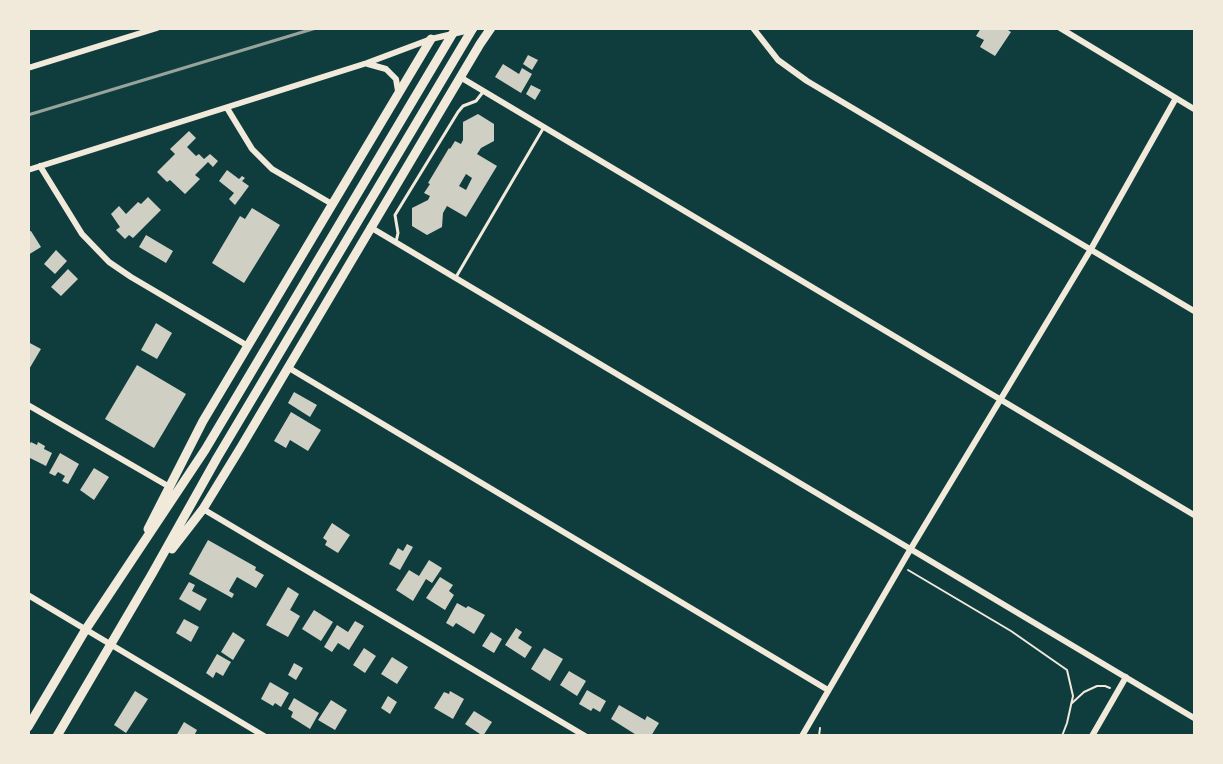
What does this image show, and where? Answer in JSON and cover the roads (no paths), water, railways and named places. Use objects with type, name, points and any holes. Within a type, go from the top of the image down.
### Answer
[{"type":"main road","points":[[28,727],[86,629],[205,450],[456,28]]},
{"type":"main road","points":[[152,574],[203,509],[491,28]]},
{"type":"main road","points":[[57,735],[217,458],[474,29],[480,38],[480,44]]},
{"type":"main road","points":[[132,561],[203,420],[431,39]]},
{"type":"street","points":[[28,68],[157,28]]},
{"type":"street","points":[[753,28],[778,60],[807,81],[1194,311]]},
{"type":"street","points":[[1060,28],[1194,109]]},
{"type":"street","points":[[28,170],[367,63],[431,39],[474,29]]},
{"type":"street","points":[[367,63],[386,69],[396,80],[398,92]]},
{"type":"street","points":[[460,77],[1194,515]]},
{"type":"street","points":[[802,735],[1091,249],[1176,98]]},
{"type":"street","points":[[227,108],[252,149],[272,169],[332,204]]},
{"type":"street","points":[[40,166],[82,234],[109,262],[248,346]]},
{"type":"street","points":[[370,227],[1194,718]]},
{"type":"street","points":[[289,368],[828,690]]},
{"type":"street","points":[[28,405],[168,486]]},
{"type":"street","points":[[203,509],[585,735]]},
{"type":"street","points":[[28,595],[264,735]]},
{"type":"street","points":[[1092,735],[1126,677]]},
{"type":"lane","points":[[396,242],[398,233],[395,215],[458,112],[463,106],[476,101],[483,91]]},
{"type":"lane","points":[[456,277],[544,127]]},
{"type":"railway","points":[[28,115],[316,28]]}]
